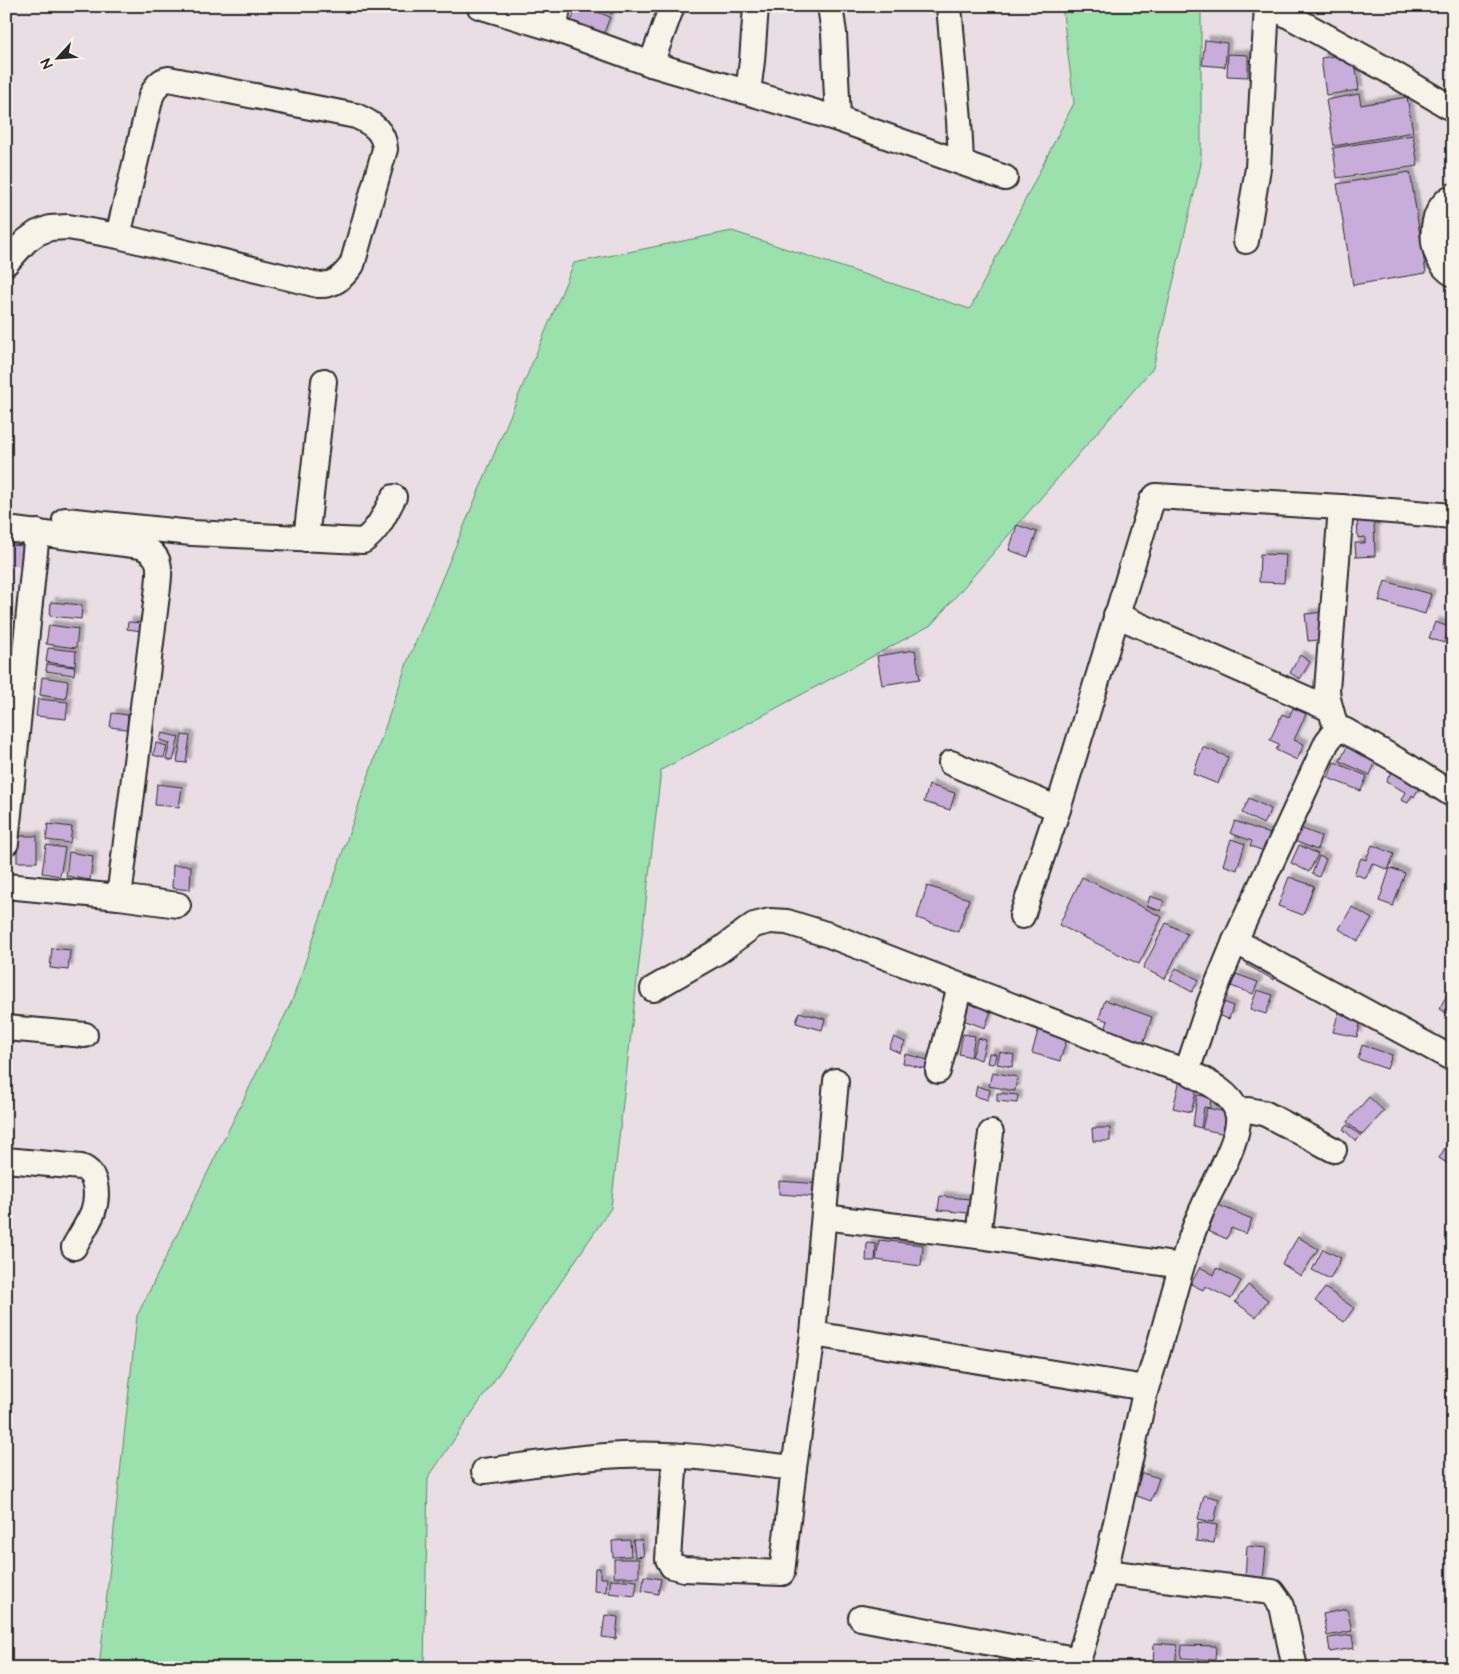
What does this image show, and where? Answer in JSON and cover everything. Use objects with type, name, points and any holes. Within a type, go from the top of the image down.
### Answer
[{"type":"street","points":[[479,6],[556,18],[651,64],[838,119],[1004,178]]},
{"type":"street","points":[[651,64],[672,6]]},
{"type":"street","points":[[748,92],[756,6]]},
{"type":"street","points":[[830,6],[834,32],[838,119]]},
{"type":"street","points":[[948,6],[961,162]]},
{"type":"street","points":[[1246,241],[1258,168],[1267,6]]},
{"type":"street","points":[[1271,6],[1453,109]]},
{"type":"street","points":[[6,263],[26,241],[37,233],[50,228],[68,228],[118,236],[326,286],[344,276],[352,265],[385,149],[381,133],[370,122],[356,116],[169,78],[163,80],[158,84],[151,96],[118,236]]},
{"type":"street","points":[[1453,196],[1449,198],[1438,213],[1433,235],[1436,253],[1444,269],[1453,274]]},
{"type":"street","points":[[306,539],[324,381]]},
{"type":"street","points":[[1022,916],[1058,809],[1149,504],[1156,496],[1453,516]]},
{"type":"street","points":[[6,515],[192,532],[363,541],[372,535],[394,497]]},
{"type":"street","points":[[1187,1071],[1210,1002],[1235,942],[1327,742],[1333,720],[1327,690],[1341,507]]},
{"type":"street","points":[[6,529],[141,546],[151,551],[158,560],[158,587],[120,897]]},
{"type":"street","points":[[6,843],[37,532]]},
{"type":"street","points":[[1116,616],[1333,720],[1344,730],[1409,767],[1453,795]]},
{"type":"street","points":[[951,763],[1058,809]]},
{"type":"street","points":[[6,886],[178,904]]},
{"type":"street","points":[[653,989],[718,952],[754,926],[770,921],[787,922],[829,935],[1160,1063],[1187,1071],[1222,1092],[1232,1102],[1237,1112],[1235,1133],[1225,1164],[1200,1212],[1181,1266],[1155,1363],[1146,1388],[1105,1572],[1078,1664],[861,1618]]},
{"type":"street","points":[[1235,942],[1453,1060]]},
{"type":"street","points":[[938,1071],[960,986]]},
{"type":"street","points":[[6,1028],[85,1035]]},
{"type":"street","points":[[675,1456],[668,1559],[672,1566],[677,1568],[782,1573],[794,1468],[814,1334],[836,1082]]},
{"type":"street","points":[[1237,1112],[1248,1110],[1264,1113],[1334,1150]]},
{"type":"street","points":[[978,1236],[991,1133]]},
{"type":"street","points":[[6,1160],[81,1167],[88,1170],[93,1176],[96,1194],[93,1212],[74,1247]]},
{"type":"street","points":[[824,1217],[978,1236],[1181,1266]]},
{"type":"street","points":[[814,1334],[1146,1388]]},
{"type":"street","points":[[484,1472],[598,1456],[623,1455],[675,1456],[794,1468]]},
{"type":"street","points":[[1105,1572],[1272,1592],[1282,1606],[1295,1668]]},
{"type":"green space","points":[[1062,6],[1201,6],[1201,164],[1153,368],[931,625],[661,770],[611,1208],[428,1478],[424,1668],[99,1668],[137,1316],[292,1001],[408,660],[574,263],[732,231],[970,309],[1074,103]]},
{"type":"building","points":[[565,6],[583,6],[610,17],[600,43],[568,30],[575,11]]},
{"type":"building","points":[[603,6],[616,6],[612,14],[602,9]]},
{"type":"building","points":[[1205,40],[1227,43],[1225,67],[1202,65]]},
{"type":"building","points":[[1354,53],[1359,90],[1326,95],[1321,58]]},
{"type":"building","points":[[1228,54],[1248,55],[1248,77],[1227,76]]},
{"type":"building","points":[[1359,94],[1361,105],[1407,97],[1413,132],[1334,146],[1326,100]]},
{"type":"building","points":[[1413,135],[1418,166],[1337,178],[1333,148]]},
{"type":"building","points":[[1410,172],[1426,273],[1353,285],[1337,184]]},
{"type":"building","points":[[1357,519],[1374,519],[1375,556],[1356,557],[1355,543],[1365,543],[1365,537],[1358,538]]},
{"type":"building","points":[[1447,519],[1453,520],[1453,569],[1444,568]]},
{"type":"building","points":[[1017,525],[1037,532],[1028,557],[1009,550]]},
{"type":"building","points":[[6,545],[26,546],[25,566],[6,565]]},
{"type":"building","points":[[1260,554],[1286,555],[1284,583],[1259,582]]},
{"type":"building","points":[[1385,581],[1431,594],[1425,614],[1379,601]]},
{"type":"building","points":[[51,602],[82,605],[81,619],[50,616]]},
{"type":"building","points":[[1325,612],[1328,639],[1308,641],[1305,614]]},
{"type":"building","points":[[128,622],[143,623],[142,631],[127,629]]},
{"type":"building","points":[[1435,622],[1449,627],[1444,643],[1429,638]]},
{"type":"building","points":[[49,625],[78,629],[76,648],[46,644]]},
{"type":"building","points":[[48,648],[76,651],[75,666],[46,662]]},
{"type":"building","points":[[915,650],[920,679],[882,685],[877,656]]},
{"type":"building","points":[[1300,655],[1310,662],[1300,679],[1290,673]]},
{"type":"building","points":[[47,664],[75,667],[74,675],[46,671]]},
{"type":"building","points":[[42,677],[68,681],[66,699],[40,695]]},
{"type":"building","points":[[38,699],[68,702],[66,719],[36,716]]},
{"type":"building","points":[[1293,708],[1306,714],[1294,740],[1304,744],[1297,760],[1276,750],[1279,744],[1270,740],[1282,714],[1289,717]]},
{"type":"building","points":[[112,713],[128,715],[127,729],[110,727]]},
{"type":"building","points":[[162,733],[179,737],[173,761],[166,759],[170,743],[160,740]]},
{"type":"building","points":[[182,735],[190,736],[186,763],[177,762]]},
{"type":"building","points":[[1351,738],[1380,752],[1370,775],[1340,761]]},
{"type":"building","points":[[156,743],[167,746],[164,758],[153,755]]},
{"type":"building","points":[[1203,747],[1228,757],[1218,784],[1193,774]]},
{"type":"building","points":[[1334,762],[1367,776],[1361,791],[1328,778]]},
{"type":"building","points":[[1394,766],[1423,780],[1414,797],[1412,795],[1408,803],[1401,800],[1405,792],[1386,782]]},
{"type":"building","points":[[157,784],[182,787],[179,807],[155,805]]},
{"type":"building","points":[[929,785],[955,793],[950,810],[924,802]]},
{"type":"building","points":[[1249,798],[1271,809],[1263,824],[1242,813]]},
{"type":"building","points":[[1235,821],[1270,834],[1264,851],[1250,846],[1252,841],[1230,833]]},
{"type":"building","points":[[48,824],[72,827],[70,843],[46,840]]},
{"type":"building","points":[[1297,827],[1321,836],[1317,850],[1292,840]]},
{"type":"building","points":[[17,836],[37,836],[37,862],[17,862]]},
{"type":"building","points":[[1231,839],[1245,844],[1237,870],[1223,865]]},
{"type":"building","points":[[46,845],[65,848],[60,876],[42,873]]},
{"type":"building","points":[[1299,845],[1318,854],[1309,872],[1291,863]]},
{"type":"building","points":[[1372,845],[1394,854],[1388,870],[1372,863],[1366,878],[1354,874],[1361,858],[1366,860]]},
{"type":"building","points":[[69,852],[93,856],[90,880],[66,876]]},
{"type":"building","points":[[1319,856],[1326,859],[1319,877],[1312,874]]},
{"type":"building","points":[[173,865],[191,866],[190,890],[172,888]]},
{"type":"building","points":[[1390,868],[1405,873],[1393,906],[1379,901]]},
{"type":"building","points":[[1082,877],[1162,917],[1139,964],[1059,925]]},
{"type":"building","points":[[1289,877],[1314,886],[1303,915],[1278,906]]},
{"type":"building","points":[[927,886],[969,899],[958,932],[917,918]]},
{"type":"building","points":[[1150,896],[1164,901],[1161,911],[1147,906]]},
{"type":"building","points":[[1352,907],[1372,919],[1358,941],[1339,929]]},
{"type":"building","points":[[1166,923],[1187,934],[1165,979],[1143,968]]},
{"type":"building","points":[[52,948],[70,950],[68,970],[50,968]]},
{"type":"building","points":[[1251,957],[1279,972],[1274,980],[1247,965]]},
{"type":"building","points":[[1176,968],[1199,980],[1192,992],[1170,980]]},
{"type":"building","points":[[1236,974],[1258,982],[1253,994],[1231,986]]},
{"type":"building","points":[[1453,987],[1453,1016],[1439,1009]]},
{"type":"building","points":[[1257,990],[1273,995],[1266,1014],[1250,1009]]},
{"type":"building","points":[[971,995],[994,1002],[985,1028],[963,1020]]},
{"type":"building","points":[[1105,1000],[1152,1017],[1143,1044],[1105,1030],[1108,1021],[1099,1018]]},
{"type":"building","points":[[1222,1001],[1233,1006],[1229,1019],[1217,1015]]},
{"type":"building","points":[[1340,1007],[1363,1012],[1357,1037],[1333,1032]]},
{"type":"building","points":[[799,1012],[825,1019],[822,1030],[796,1023]]},
{"type":"building","points":[[1041,1020],[1068,1034],[1060,1061],[1032,1053]]},
{"type":"building","points":[[963,1034],[975,1036],[971,1057],[959,1054]]},
{"type":"building","points":[[894,1037],[905,1042],[900,1053],[889,1048]]},
{"type":"building","points":[[978,1038],[986,1040],[981,1060],[972,1057]]},
{"type":"building","points":[[1362,1045],[1392,1055],[1387,1069],[1358,1059]]},
{"type":"building","points":[[1000,1052],[1014,1055],[1012,1067],[997,1064]]},
{"type":"building","points":[[989,1053],[996,1054],[994,1064],[987,1063]]},
{"type":"building","points":[[905,1054],[932,1061],[929,1070],[903,1063]]},
{"type":"building","points":[[992,1072],[1017,1077],[1015,1091],[989,1086]]},
{"type":"building","points":[[1181,1076],[1199,1081],[1191,1112],[1173,1108]]},
{"type":"building","points":[[977,1086],[990,1090],[988,1100],[975,1096]]},
{"type":"building","points":[[997,1093],[1018,1095],[1017,1103],[997,1101]]},
{"type":"building","points":[[1197,1095],[1211,1097],[1210,1108],[1204,1107],[1201,1128],[1193,1126]]},
{"type":"building","points":[[1369,1097],[1384,1111],[1362,1135],[1347,1122]]},
{"type":"building","points":[[1207,1108],[1235,1114],[1230,1135],[1202,1129]]},
{"type":"building","points":[[1347,1125],[1361,1136],[1356,1141],[1343,1129]]},
{"type":"building","points":[[1092,1128],[1110,1128],[1110,1141],[1093,1141]]},
{"type":"building","points":[[1453,1137],[1453,1167],[1439,1158]]},
{"type":"building","points":[[779,1181],[820,1184],[819,1197],[779,1194]]},
{"type":"building","points":[[940,1196],[979,1200],[978,1214],[938,1210]]},
{"type":"building","points":[[1218,1205],[1252,1219],[1246,1234],[1231,1228],[1227,1239],[1208,1231]]},
{"type":"building","points":[[1298,1237],[1318,1249],[1301,1276],[1282,1264]]},
{"type":"building","points":[[879,1240],[923,1245],[921,1266],[876,1260]]},
{"type":"building","points":[[867,1243],[876,1244],[875,1261],[866,1261]]},
{"type":"building","points":[[1323,1249],[1341,1258],[1330,1279],[1312,1270]]},
{"type":"building","points":[[1200,1267],[1214,1275],[1217,1268],[1241,1281],[1231,1299],[1205,1286],[1203,1290],[1191,1284]]},
{"type":"building","points":[[1248,1285],[1268,1300],[1256,1317],[1235,1302]]},
{"type":"building","points":[[1325,1288],[1354,1308],[1344,1322],[1315,1301]]},
{"type":"building","points":[[1142,1473],[1159,1478],[1151,1501],[1134,1495]]},
{"type":"building","points":[[1204,1495],[1219,1499],[1214,1522],[1198,1519]]},
{"type":"building","points":[[1198,1522],[1217,1525],[1214,1543],[1196,1541]]},
{"type":"building","points":[[630,1540],[631,1556],[613,1557],[612,1541]]},
{"type":"building","points":[[633,1540],[642,1540],[644,1556],[635,1557]]},
{"type":"building","points":[[1247,1546],[1266,1548],[1263,1581],[1245,1579]]},
{"type":"building","points":[[614,1559],[639,1559],[639,1577],[614,1577]]},
{"type":"building","points":[[595,1568],[600,1568],[600,1578],[607,1578],[606,1592],[594,1591]]},
{"type":"building","points":[[644,1576],[661,1579],[658,1594],[642,1591]]},
{"type":"building","points":[[611,1579],[637,1581],[635,1596],[609,1593]]},
{"type":"building","points":[[1347,1609],[1352,1631],[1327,1636],[1323,1614]]},
{"type":"building","points":[[605,1615],[618,1617],[616,1639],[602,1637]]},
{"type":"building","points":[[1352,1635],[1354,1648],[1330,1652],[1328,1638]]},
{"type":"building","points":[[1154,1643],[1177,1645],[1175,1668],[1153,1667]]},
{"type":"building","points":[[1182,1645],[1216,1646],[1215,1660],[1181,1658]]},
{"type":"building","points":[[999,1657],[1021,1659],[1020,1668],[998,1668]]}]
